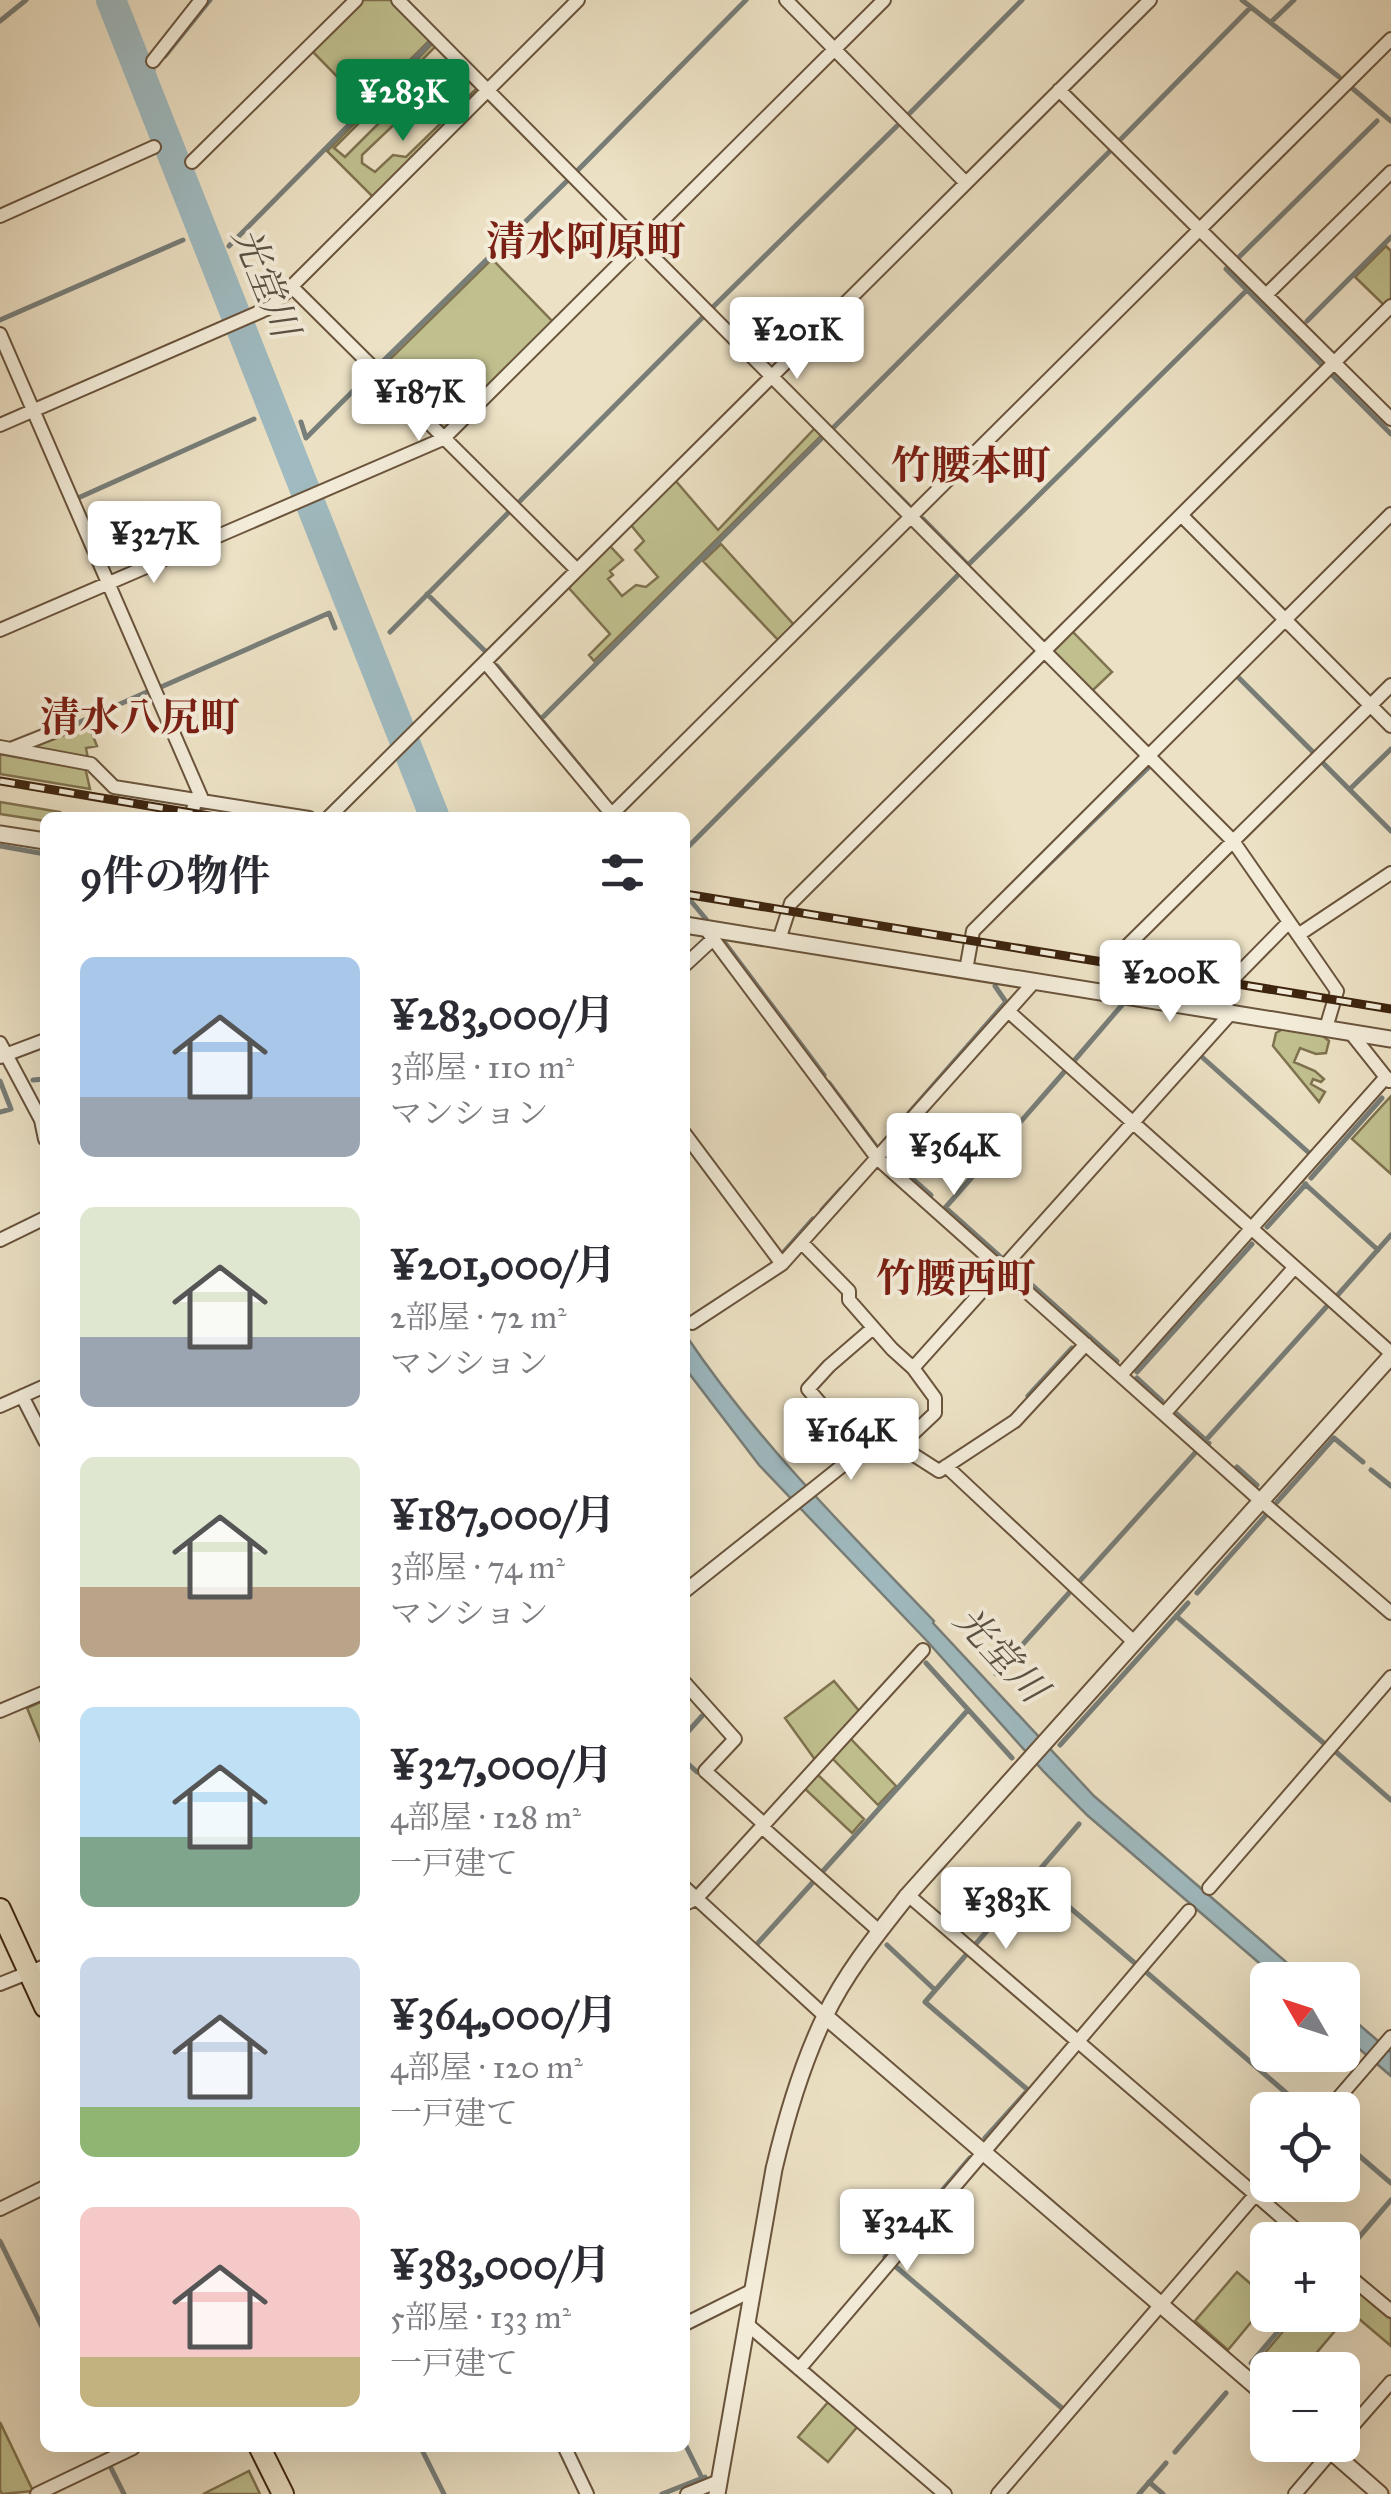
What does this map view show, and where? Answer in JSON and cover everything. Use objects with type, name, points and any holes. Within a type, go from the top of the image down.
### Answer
[{"type":"highway","points":[[0,1909],[36,1969]]},
{"type":"highway","points":[[262,2452],[283,2494]]},
{"type":"street","points":[[153,61],[201,0]]},
{"type":"street","points":[[192,162],[356,0]]},
{"type":"street","points":[[398,0],[1234,841],[1336,991],[1326,1028]]},
{"type":"street","points":[[0,424],[271,306],[578,0]]},
{"type":"street","points":[[786,0],[966,183]]},
{"type":"street","points":[[0,630],[444,438],[884,0]]},
{"type":"street","points":[[334,812],[1150,0]]},
{"type":"street","points":[[617,812],[1391,40]]},
{"type":"street","points":[[1059,90],[1391,420]]},
{"type":"street","points":[[0,216],[154,148]]},
{"type":"street","points":[[1266,295],[1391,172]]},
{"type":"street","points":[[291,286],[577,570]]},
{"type":"street","points":[[780,940],[792,902],[1391,306]]},
{"type":"street","points":[[0,334],[199,799],[193,812]]},
{"type":"street","points":[[966,970],[972,930],[1391,514]]},
{"type":"street","points":[[1182,516],[1391,726]]},
{"type":"street","points":[[485,662],[610,812]]},
{"type":"street","points":[[1114,993],[1121,952],[1391,685]]},
{"type":"street","points":[[6,748],[66,727]]},
{"type":"street","points":[[6,748],[91,764],[114,787],[274,812]]},
{"type":"street","points":[[0,834],[40,840]]},
{"type":"street","points":[[1298,935],[1391,873]]},
{"type":"street","points":[[914,1368],[1134,1124],[1229,1011],[1234,978],[1289,922]]},
{"type":"street","points":[[690,927],[709,934],[780,940],[1391,1039]]},
{"type":"street","points":[[690,959],[709,934]]},
{"type":"street","points":[[709,934],[877,1158],[1391,1613]]},
{"type":"street","points":[[692,1322],[782,1264],[1034,982]]},
{"type":"street","points":[[687,2494],[718,2488],[786,2118],[825,2016],[879,1931],[908,1896],[1391,1355],[1008,1011]]},
{"type":"street","points":[[1121,1375],[1388,1080],[1350,1032]]},
{"type":"street","points":[[40,1041],[2,1052],[40,1118]]},
{"type":"street","points":[[690,1141],[782,1264]]},
{"type":"street","points":[[0,1240],[40,1220]]},
{"type":"street","points":[[802,1243],[849,1292],[849,1300],[914,1368],[935,1398],[935,1413],[900,1446]]},
{"type":"street","points":[[1164,1414],[1294,1268]]},
{"type":"street","points":[[873,1328],[828,1366],[808,1389],[849,1437],[867,1446],[900,1446],[939,1471],[1015,1421],[1086,1344]]},
{"type":"street","points":[[0,1406],[40,1388]]},
{"type":"street","points":[[22,1396],[40,1432]]},
{"type":"street","points":[[690,1587],[867,1446]]},
{"type":"street","points":[[946,1466],[1134,1642]]},
{"type":"street","points":[[923,1650],[691,1901],[1250,2382]]},
{"type":"street","points":[[1209,1888],[1391,1677]]},
{"type":"street","points":[[690,1689],[735,1739],[706,1772],[879,1931]]},
{"type":"street","points":[[0,1711],[40,1694]]},
{"type":"street","points":[[908,1896],[1250,2190]]},
{"type":"street","points":[[798,2368],[1189,1911]]},
{"type":"street","points":[[0,1984],[36,1969]]},
{"type":"street","points":[[1343,2092],[1389,2039]]},
{"type":"street","points":[[0,2209],[40,2189]]},
{"type":"street","points":[[998,2494],[1250,2200]]},
{"type":"street","points":[[1264,2202],[1287,2222]]},
{"type":"street","points":[[1360,2285],[1391,2311]]},
{"type":"street","points":[[690,2322],[753,2290]]},
{"type":"street","points":[[747,2324],[945,2494]]},
{"type":"street","points":[[1360,2417],[1391,2382]]},
{"type":"street","points":[[38,2494],[125,2452]]},
{"type":"street","points":[[566,2452],[588,2494]]},
{"type":"street","points":[[1295,2494],[1319,2462]]},
{"type":"street","points":[[1346,2462],[1380,2494]]},
{"type":"green space","points":[[361,0],[393,0],[431,39],[365,105],[311,50]]},
{"type":"green space","points":[[434,42],[437,45],[334,148],[345,157],[433,69],[448,85],[448,92],[427,93],[362,155],[362,163],[375,172],[393,155],[406,157],[477,88],[480,94],[374,198],[327,151]]},
{"type":"green space","points":[[1386,246],[1391,251],[1391,301],[1385,306],[1355,277]]},
{"type":"green space","points":[[492,259],[553,322],[446,429],[441,428],[381,368]]},
{"type":"green space","points":[[816,427],[823,434],[594,661],[589,655],[610,634],[568,587],[610,546],[623,560],[610,571],[613,575],[608,579],[622,596],[636,585],[646,587],[658,577],[635,550],[644,541],[631,525],[675,480],[718,530]]},
{"type":"green space","points":[[721,544],[795,626],[780,642],[703,561]]},
{"type":"green space","points":[[1072,631],[1112,672],[1091,692],[1054,655],[1054,648]]},
{"type":"green space","points":[[87,721],[97,746],[86,748],[88,759],[38,749],[37,745]]},
{"type":"green space","points":[[0,754],[85,767],[90,789],[0,774]]},
{"type":"green space","points":[[0,802],[60,812],[40,812],[40,820],[0,814]]},
{"type":"green space","points":[[1283,1029],[1323,1036],[1329,1041],[1326,1053],[1300,1048],[1294,1062],[1324,1079],[1313,1079],[1311,1084],[1325,1092],[1319,1102],[1273,1046],[1276,1033]]},
{"type":"green space","points":[[1391,1096],[1391,1174],[1352,1139]]},
{"type":"green space","points":[[834,1681],[860,1712],[816,1761],[785,1718]]},
{"type":"green space","points":[[40,1702],[40,1740],[27,1708]]},
{"type":"green space","points":[[849,1737],[896,1786],[878,1805],[831,1757]]},
{"type":"green space","points":[[816,1773],[864,1819],[852,1833],[803,1787]]},
{"type":"green space","points":[[1237,2272],[1250,2283],[1250,2323],[1228,2350],[1195,2321]]},
{"type":"green space","points":[[1360,2289],[1391,2316],[1391,2346],[1360,2320]]},
{"type":"green space","points":[[1283,2332],[1334,2332],[1317,2352],[1266,2352]]},
{"type":"green space","points":[[829,2401],[858,2426],[828,2462],[798,2437]]},
{"type":"green space","points":[[0,2422],[33,2491],[2,2494],[0,2490]]},
{"type":"green space","points":[[249,2471],[260,2494],[203,2494]]},
{"type":"water","points":[[690,1341],[741,1411],[803,1483],[1094,1796],[1286,1962],[1258,1962],[1087,1815],[759,1465],[690,1375]]},
{"type":"water","points":[[1360,2025],[1391,2052],[1391,2076],[1360,2050]]},
{"type":"waterway","points":[[0,21],[26,0]]},
{"type":"waterway","name":"光堂川","points":[[111,0],[433,812]]},
{"type":"waterway","points":[[165,56],[210,0]]},
{"type":"waterway","points":[[576,172],[746,0]]},
{"type":"waterway","points":[[908,115],[1022,0]]},
{"type":"waterway","points":[[1242,0],[1339,77]]},
{"type":"waterway","points":[[1271,22],[1294,0]]},
{"type":"waterway","points":[[1121,139],[1251,7]]},
{"type":"waterway","points":[[229,246],[431,42]]},
{"type":"waterway","points":[[143,83],[153,70]]},
{"type":"waterway","points":[[1352,88],[1391,121]]},
{"type":"waterway","points":[[1239,257],[1377,121]]},
{"type":"waterway","points":[[714,306],[900,123]]},
{"type":"waterway","points":[[832,429],[1110,151]]},
{"type":"waterway","points":[[379,365],[568,180]]},
{"type":"waterway","points":[[194,236],[202,232]]},
{"type":"waterway","points":[[1307,321],[1391,237]]},
{"type":"waterway","points":[[0,320],[183,240]]},
{"type":"waterway","points":[[214,262],[221,254]]},
{"type":"waterway","points":[[1226,269],[1324,367]]},
{"type":"waterway","points":[[923,519],[968,565],[1246,291]]},
{"type":"waterway","points":[[518,503],[703,317]]},
{"type":"waterway","points":[[301,422],[306,438],[372,372]]},
{"type":"waterway","points":[[1333,376],[1391,434]]},
{"type":"waterway","points":[[265,414],[272,410]]},
{"type":"waterway","points":[[78,498],[254,419]]},
{"type":"waterway","name":"光堂川","points":[[281,433],[290,428]]},
{"type":"waterway","points":[[541,719],[821,439]]},
{"type":"waterway","points":[[886,483],[908,505]]},
{"type":"waterway","points":[[390,632],[510,511]]},
{"type":"waterway","points":[[690,845],[959,574]]},
{"type":"waterway","points":[[427,594],[485,651]]},
{"type":"waterway","points":[[161,687],[329,613],[335,628]]},
{"type":"waterway","points":[[347,623],[355,620]]},
{"type":"waterway","name":"光堂川","points":[[366,650],[376,647]]},
{"type":"waterway","points":[[497,666],[600,791]]},
{"type":"waterway","points":[[1238,677],[1313,752]]},
{"type":"waterway","points":[[71,726],[149,691]]},
{"type":"waterway","points":[[1350,789],[1391,749]]},
{"type":"waterway","points":[[1322,762],[1391,831]]},
{"type":"waterway","points":[[1012,900],[1150,766]]},
{"type":"waterway","points":[[0,846],[40,853]]},
{"type":"waterway","points":[[690,900],[706,919]]},
{"type":"waterway","points":[[725,943],[824,1075]]},
{"type":"waterway","points":[[909,1113],[1006,1002],[995,986]]},
{"type":"waterway","points":[[1073,1062],[1122,1005]]},
{"type":"waterway","points":[[1202,1057],[1308,1152]]},
{"type":"waterway","points":[[945,1208],[1065,1071]]},
{"type":"waterway","points":[[33,1080],[40,1079]]},
{"type":"waterway","points":[[0,1081],[11,1109],[0,1112]]},
{"type":"waterway","points":[[829,1083],[875,1145]]},
{"type":"waterway","points":[[1311,1178],[1382,1098]]},
{"type":"waterway","points":[[887,1156],[931,1195]]},
{"type":"waterway","points":[[1305,1184],[1378,1250]]},
{"type":"waterway","points":[[1267,1227],[1306,1184]]},
{"type":"waterway","points":[[822,1210],[841,1189]]},
{"type":"waterway","points":[[946,1208],[1003,1259]]},
{"type":"waterway","points":[[783,1253],[813,1219]]},
{"type":"waterway","points":[[1335,1298],[1391,1235]]},
{"type":"waterway","points":[[1137,1372],[1252,1244]]},
{"type":"waterway","points":[[1014,1269],[1117,1361]]},
{"type":"waterway","points":[[1206,1440],[1328,1305]]},
{"type":"waterway","points":[[1028,1396],[1072,1348]]},
{"type":"waterway","points":[[1137,1378],[1162,1401]]},
{"type":"waterway","points":[[1177,1414],[1209,1443]]},
{"type":"waterway","points":[[1277,1502],[1334,1438],[1363,1462]]},
{"type":"waterway","points":[[1078,1583],[1195,1453]]},
{"type":"waterway","points":[[1237,1467],[1257,1485]]},
{"type":"waterway","points":[[1371,1470],[1391,1486]]},
{"type":"waterway","points":[[1197,1593],[1266,1515]]},
{"type":"waterway","points":[[996,1674],[1069,1593]]},
{"type":"waterway","points":[[1060,1745],[1188,1603]]},
{"type":"waterway","points":[[1176,1616],[1326,1745]]},
{"type":"waterway","points":[[926,1663],[1012,1758]]},
{"type":"waterway","points":[[823,1871],[968,1710]]},
{"type":"waterway","points":[[690,1729],[702,1716]]},
{"type":"waterway","points":[[1336,1752],[1391,1800]]},
{"type":"waterway","points":[[690,1766],[697,1772]]},
{"type":"waterway","points":[[974,1946],[1079,1824]]},
{"type":"waterway","points":[[1034,1877],[1137,1965]]},
{"type":"waterway","points":[[757,1944],[814,1881]]},
{"type":"waterway","points":[[887,1945],[935,1990]]},
{"type":"waterway","points":[[966,1955],[925,2002],[1028,2090],[985,2138]]},
{"type":"waterway","points":[[1145,1971],[1285,2092]]},
{"type":"waterway","points":[[1360,2156],[1391,2183]]},
{"type":"waterway","points":[[885,2257],[970,2158]]},
{"type":"waterway","points":[[1360,2236],[1391,2200]]},
{"type":"waterway","points":[[0,2241],[40,2323]]},
{"type":"waterway","points":[[895,2266],[1063,2409]]},
{"type":"waterway","points":[[1260,2352],[1277,2332]]},
{"type":"waterway","points":[[1175,2452],[1226,2393]]},
{"type":"waterway","points":[[423,2452],[444,2494]]},
{"type":"waterway","points":[[689,2452],[702,2478]]},
{"type":"waterway","points":[[1139,2494],[1166,2463]]},
{"type":"waterway","points":[[110,2466],[124,2494]]},
{"type":"waterway","points":[[662,2494],[705,2477]]},
{"type":"waterway","points":[[1149,2482],[1163,2494]]},
{"type":"railway","points":[[0,781],[185,812]]},
{"type":"railway","points":[[690,895],[1391,1009]]},
{"type":"district","name":"清水阿原町","points":[[586,241]]},
{"type":"district","name":"竹腰本町","points":[[971,465]]},
{"type":"district","name":"清水八尻町","points":[[140,717]]},
{"type":"district","name":"竹腰西町","points":[[956,1278]]}]
